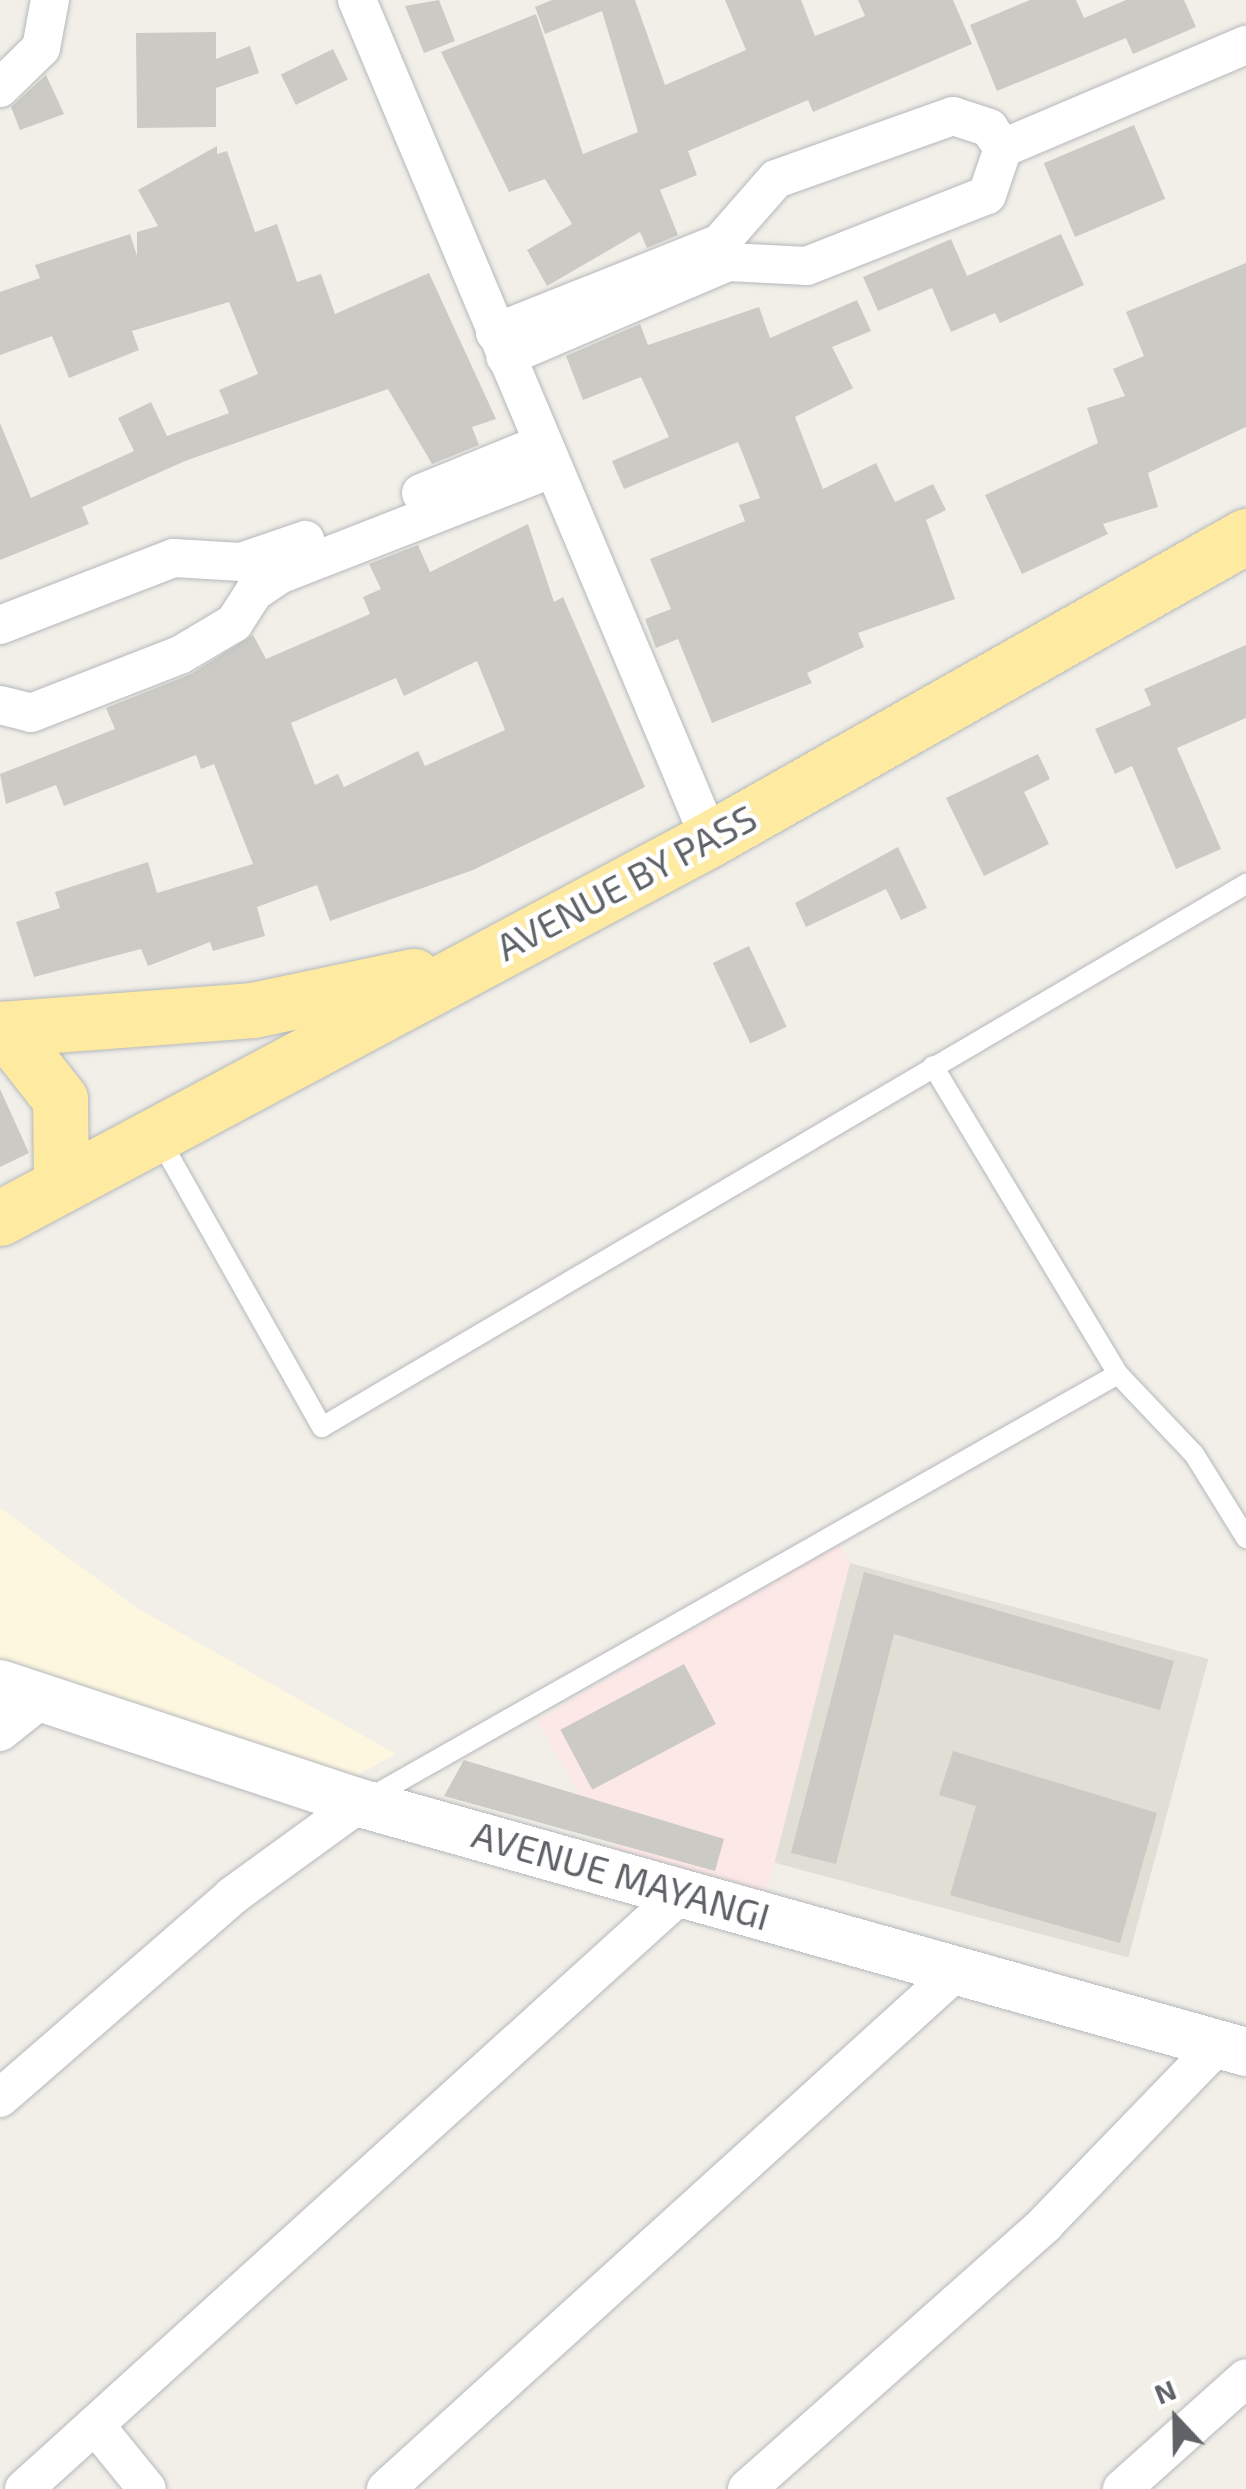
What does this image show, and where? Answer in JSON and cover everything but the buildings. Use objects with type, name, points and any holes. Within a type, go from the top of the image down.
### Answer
[{"type":"highway","name":"AVENUE BY PASS","points":[[0,1218],[160,1138],[475,963],[710,839],[1246,536]]},
{"type":"highway","points":[[2,1029],[253,1010],[475,963]]},
{"type":"highway","points":[[2,1029],[60,1100],[60,1185]]},
{"type":"street","points":[[0,70],[28,0]]},
{"type":"street","points":[[0,88],[41,48],[50,0]]},
{"type":"street","points":[[357,0],[545,457],[710,839]]},
{"type":"street","points":[[724,252],[806,266],[987,195],[1003,148],[1246,45]]},
{"type":"street","points":[[500,345],[724,252],[776,179],[953,116],[989,128],[1003,148]]},
{"type":"street","points":[[0,624],[174,558],[248,577],[545,457]]},
{"type":"street","points":[[0,705],[31,713],[180,655],[234,623],[248,577]]},
{"type":"street","points":[[0,1732],[22,1691]]},
{"type":"street","name":"AVENUE MAYANGI","points":[[22,1691],[360,1803],[1232,2048]]},
{"type":"street","points":[[0,2098],[232,1896],[360,1803]]},
{"type":"street","points":[[24,2489],[682,1893]]},
{"type":"street","points":[[386,2489],[958,1970]]},
{"type":"street","points":[[747,2489],[1031,2237],[1232,2048]]},
{"type":"street","points":[[1122,2489],[1246,2378]]},
{"type":"street","points":[[95,2425],[147,2489]]},
{"type":"lane","points":[[160,1138],[322,1426],[1246,884]]},
{"type":"lane","points":[[933,1066],[1118,1374],[1182,1439],[1246,1538]]},
{"type":"lane","points":[[360,1803],[1118,1374]]},
{"type":"shaded area","points":[[0,1508],[140,1610],[396,1754],[348,1780],[0,1671]]},
{"type":"shaded area","points":[[839,1543],[850,1563],[766,1897],[613,1850],[625,1812],[581,1797],[537,1720]]},
{"type":"shaded area","points":[[850,1563],[1208,1659],[1128,1957],[770,1861]]}]
